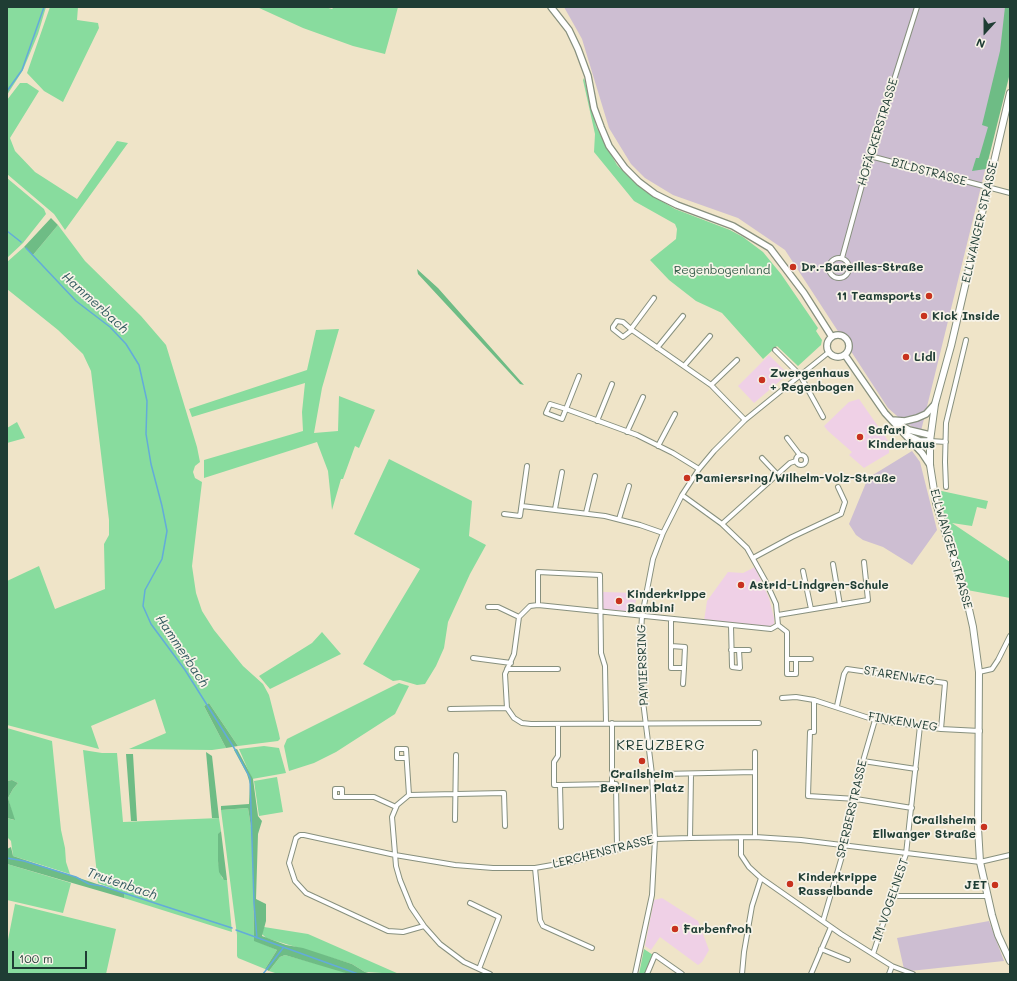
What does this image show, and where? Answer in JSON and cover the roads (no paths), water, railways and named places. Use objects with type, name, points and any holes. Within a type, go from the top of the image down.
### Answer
[{"type":"main road","points":[[550,7],[569,30],[578,49],[601,127],[609,146],[625,168],[639,182],[655,194],[677,205],[733,226],[770,248],[796,282],[832,338]]},
{"type":"main road","name":"ELLWANGER STRASSE","points":[[1010,93],[935,404],[930,438],[930,465],[936,503],[966,596],[973,627],[979,672],[980,731],[978,828],[980,862],[986,896],[998,935],[1010,961]]},
{"type":"main road","points":[[838,335],[847,340],[849,346],[845,355],[834,357],[829,352],[828,343],[832,338],[838,335]]},
{"type":"main road","points":[[845,355],[892,420],[922,453],[930,465]]},
{"type":"main road","points":[[892,420],[905,421],[917,418],[926,414],[935,404]]},
{"type":"main road","points":[[892,420],[909,430],[930,438]]},
{"type":"main road","points":[[900,430],[920,441],[930,438]]},
{"type":"street","name":"HOFÄCKERSTRASSE","points":[[842,258],[870,156],[918,7]]},
{"type":"street","name":"BILDSTRASSE","points":[[870,156],[1010,193]]},
{"type":"street","name":"HOFÄCKERSTRASSE","points":[[842,258],[849,264],[849,270],[843,277],[836,278],[831,274],[829,265],[833,260],[842,258]]},
{"type":"street","points":[[654,298],[629,331],[657,348],[711,385],[745,420]]},
{"type":"street","points":[[657,348],[683,316]]},
{"type":"street","points":[[684,366],[710,336]]},
{"type":"street","points":[[946,487],[946,423],[966,340]]},
{"type":"street","points":[[775,350],[800,375],[823,417]]},
{"type":"street","name":"PAMIERSRING","points":[[634,974],[652,895],[656,839],[652,774],[641,685],[642,616],[650,573],[663,533],[682,495],[699,469],[745,420],[829,352]]},
{"type":"street","points":[[711,385],[737,360]]},
{"type":"street","points":[[579,376],[566,409],[562,415],[562,419],[546,413],[550,404],[566,409],[627,432],[658,446],[699,469]]},
{"type":"street","points":[[597,421],[612,384]]},
{"type":"street","points":[[627,432],[644,397]]},
{"type":"street","points":[[658,446],[675,414]]},
{"type":"street","points":[[787,438],[800,455],[805,457],[805,462],[800,465],[796,461]]},
{"type":"street","points":[[930,438],[946,442]]},
{"type":"street","points":[[722,524],[776,474],[790,463],[796,461],[796,458],[800,455]]},
{"type":"street","points":[[762,458],[776,474]]},
{"type":"street","points":[[504,514],[520,516],[527,466]]},
{"type":"street","points":[[555,510],[562,472]]},
{"type":"street","points":[[586,513],[595,476]]},
{"type":"street","points":[[619,519],[629,486]]},
{"type":"street","points":[[753,558],[792,537],[841,514],[845,502],[838,487]]},
{"type":"street","points":[[682,495],[722,524],[747,548],[766,582],[778,615],[778,625]]},
{"type":"street","points":[[522,506],[586,513],[619,519],[663,533]]},
{"type":"street","points":[[778,615],[868,600],[864,562]]},
{"type":"street","points":[[833,564],[840,604]]},
{"type":"street","points":[[803,571],[811,609]]},
{"type":"street","points":[[538,605],[538,572],[600,575],[601,653],[605,666],[606,723]]},
{"type":"street","points":[[759,723],[522,723],[514,718],[507,708],[505,674],[510,662],[519,617],[530,606],[538,605],[731,626],[771,629],[778,625]]},
{"type":"street","points":[[488,607],[498,607],[519,617]]},
{"type":"street","points":[[671,619],[671,668],[684,668]]},
{"type":"street","points":[[778,625],[787,632],[787,674],[796,674],[796,659]]},
{"type":"street","points":[[731,626],[732,668],[740,668],[739,650]]},
{"type":"street","points":[[979,672],[992,669],[1010,636]]},
{"type":"street","points":[[671,646],[685,647],[684,684]]},
{"type":"street","points":[[731,650],[749,650]]},
{"type":"street","points":[[473,658],[510,662]]},
{"type":"street","points":[[787,659],[811,659]]},
{"type":"street","points":[[507,669],[558,670]]},
{"type":"street","name":"STARENWEG","points":[[837,706],[844,674],[847,669],[945,683],[941,729]]},
{"type":"street","name":"FINKENWEG","points":[[782,698],[796,697],[814,700],[837,706],[875,720],[941,729],[980,731]]},
{"type":"street","points":[[814,700],[814,732],[810,732],[808,796],[856,799],[912,808]]},
{"type":"street","points":[[450,709],[507,708]]},
{"type":"street","name":"SPERBERSTRASSE","points":[[823,921],[845,846],[863,761],[875,720]]},
{"type":"street","points":[[612,723],[612,784]]},
{"type":"street","points":[[558,724],[558,756],[554,762],[554,785],[616,784],[617,848]]},
{"type":"street","name":"IM VOGELNEST","points":[[873,954],[906,854],[920,726]]},
{"type":"street","points":[[755,752],[755,837]]},
{"type":"street","points":[[455,820],[456,755]]},
{"type":"street","points":[[406,758],[409,795]]},
{"type":"street","points":[[863,761],[916,769]]},
{"type":"street","points":[[662,774],[755,772]]},
{"type":"street","points":[[690,838],[691,774]]},
{"type":"street","points":[[560,785],[561,827]]},
{"type":"street","points":[[490,974],[452,954],[440,944],[424,926],[411,906],[402,886],[396,866],[392,824],[396,806],[409,795],[504,793],[505,826]]},
{"type":"street","points":[[342,797],[374,797],[396,806]]},
{"type":"street","name":"LERCHENSTRASSE","points":[[424,926],[403,932],[388,931],[302,890],[292,876],[289,863],[293,844],[296,838],[300,835],[395,855],[493,868],[535,868],[575,861],[617,848],[656,839],[690,838],[755,837],[801,840],[980,862],[1010,855]]},
{"type":"street","points":[[742,838],[741,855],[749,867],[761,878],[831,927],[873,954],[892,966],[913,974]]},
{"type":"street","points":[[535,868],[540,920],[543,926],[592,948]]},
{"type":"street","points":[[742,974],[744,952],[752,906],[761,878]]},
{"type":"street","points":[[892,896],[986,896]]},
{"type":"street","points":[[470,903],[500,917],[479,969]]},
{"type":"street","points":[[813,973],[831,927]]},
{"type":"street","points":[[821,950],[848,960]]},
{"type":"street","points":[[647,974],[655,956],[679,973]]},
{"type":"street","points":[[889,974],[892,966]]},
{"type":"waterway","points":[[7,91],[22,70],[44,7]]},
{"type":"waterway","name":"Hammerbach","points":[[7,231],[21,242]]},
{"type":"waterway","name":"Hammerbach","points":[[26,248],[76,301],[110,327],[126,344],[139,365],[147,401],[146,434],[151,464],[167,531],[162,559],[145,590],[143,606],[151,624],[185,670],[236,751],[250,778],[254,903],[257,938]]},
{"type":"waterway","name":"Trutenbach","points":[[7,858],[24,861],[76,877],[89,884],[102,886],[232,928]]},
{"type":"waterway","name":"Trutenbach","points":[[236,930],[358,974]]},
{"type":"waterway","points":[[263,974],[283,948]]},
{"type":"place","name":"Dr.-Bareilles-Straße","points":[[793,267]]},
{"type":"place","name":"11 Teamsports","points":[[929,296]]},
{"type":"place","name":"Kick Inside","points":[[924,316]]},
{"type":"place","name":"Lidl","points":[[906,357]]},
{"type":"place","name":"Zwergenhaus + Regenbogen","points":[[762,380]]},
{"type":"place","name":"Safari Kinderhaus","points":[[860,437]]},
{"type":"place","name":"Pamiersring/Wilhelm-Volz-Straße","points":[[687,478]]},
{"type":"place","name":"Astrid-Lindgren-Schule","points":[[741,585]]},
{"type":"place","name":"Kinderkrippe Bambini","points":[[619,601]]},
{"type":"place","name":"Crailsheim Berliner Platz","points":[[642,761]]},
{"type":"place","name":"Crailsheim Ellwanger Straße","points":[[984,827]]},
{"type":"place","name":"Kinderkrippe Rasselbande","points":[[790,884]]},
{"type":"place","name":"JET","points":[[995,885]]},
{"type":"place","name":"Farbenfroh","points":[[675,929]]},
{"type":"district","name":"KREUZBERG","points":[[661,746]]},
{"type":"park label","name":"Regenbogenland","points":[[722,270]]}]
